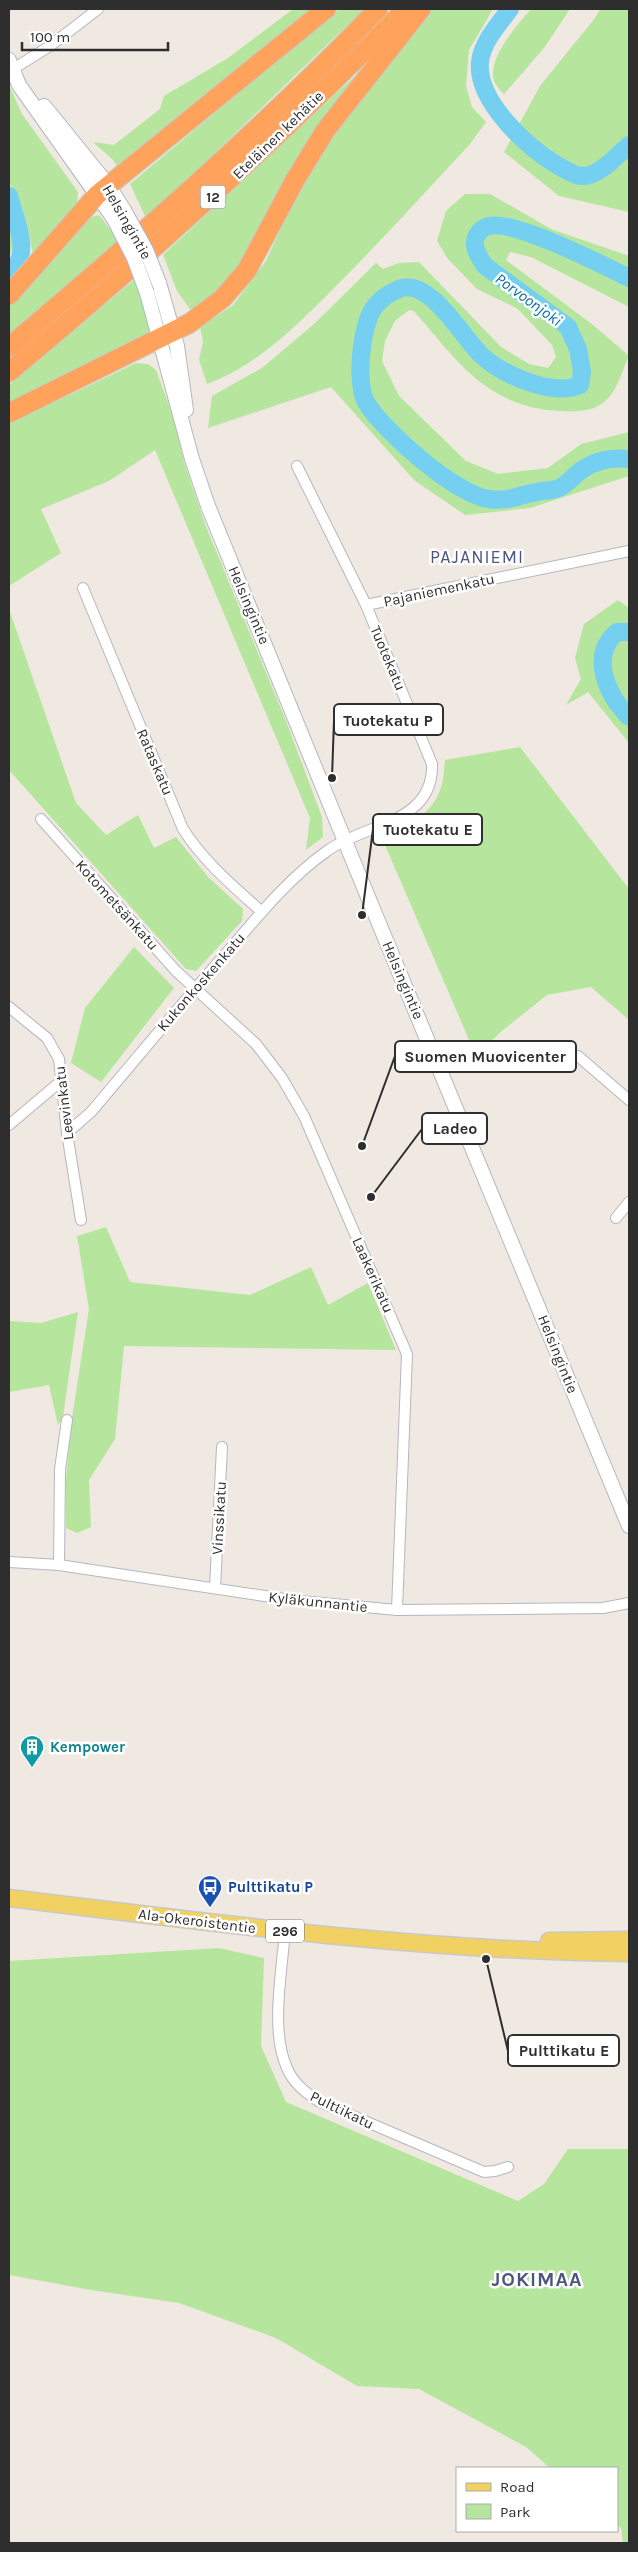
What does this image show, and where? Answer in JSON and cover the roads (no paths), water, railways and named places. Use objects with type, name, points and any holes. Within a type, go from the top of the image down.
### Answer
[{"type":"highway","points":[[9,295],[102,190],[326,9]]},
{"type":"highway","name":"Eteläinen kehätie","points":[[9,347],[161,217],[272,114],[378,9]]},
{"type":"highway","name":"Eteläinen kehätie","points":[[9,372],[122,277],[231,180],[406,9]]},
{"type":"highway","points":[[9,413],[200,316],[236,285],[247,270],[295,180],[325,131],[422,9]]},
{"type":"main road","name":"Helsingintie","points":[[11,64],[146,250],[159,282],[178,407],[208,506],[629,1526]]},
{"type":"main road","name":"Helsingintie","points":[[119,214],[134,258],[167,334]]},
{"type":"main road","name":"Ala-Okeroistentie","points":[[9,1898],[285,1931],[512,1951],[629,1953]]},
{"type":"main road","name":"Ala-Okeroistentie","points":[[416,1942],[629,1940]]},
{"type":"street","points":[[11,64],[50,46],[98,9]]},
{"type":"street","name":"Tuotekatu","points":[[296,466],[366,605],[432,764],[432,780],[426,795],[405,814],[345,841]]},
{"type":"street","name":"Pajaniemenkatu","points":[[366,605],[629,551]]},
{"type":"street","name":"Rataskatu","points":[[83,588],[183,828],[196,850],[214,869],[262,912]]},
{"type":"street","name":"Kotometsänkatu","points":[[41,819],[194,990]]},
{"type":"street","name":"Kukonkoskenkatu","points":[[67,1133],[91,1112],[262,912],[306,867],[345,841]]},
{"type":"street","name":"Laakerikatu","points":[[194,990],[256,1044],[282,1078],[304,1116],[408,1354],[398,1610]]},
{"type":"street","name":"Leevinkatu","points":[[9,1007],[47,1038],[54,1047],[59,1059],[67,1133],[81,1220]]},
{"type":"street","points":[[578,1056],[629,1100]]},
{"type":"street","points":[[9,1125],[61,1082]]},
{"type":"street","points":[[616,1218],[629,1202]]},
{"type":"street","points":[[59,1566],[60,1469],[67,1420]]},
{"type":"street","name":"Vinssikatu","points":[[215,1588],[222,1448]]},
{"type":"street","name":"Kyläkunnantie","points":[[9,1562],[59,1566],[291,1600],[398,1610],[603,1608],[629,1603]]},
{"type":"street","name":"Pulttikatu","points":[[285,1931],[280,1996],[280,2042],[287,2069],[299,2087],[318,2101],[484,2172],[495,2172],[508,2167]]},
{"type":"waterway","name":"Porvoonjoki","points":[[510,9],[487,40],[480,62],[481,77],[486,92],[495,107],[518,135],[545,157],[572,174],[579,176],[595,173],[629,145]]},
{"type":"waterway","name":"Porvoonjoki","points":[[9,196],[21,237],[20,257],[16,267],[9,275]]},
{"type":"waterway","name":"Porvoonjoki","points":[[629,278],[538,236],[501,226],[489,226],[479,232],[475,239],[475,247],[480,259],[485,266],[568,327],[578,349],[582,372],[580,385],[568,388],[541,386],[527,382],[500,369],[480,354],[433,299],[421,291],[410,287],[399,289],[387,295],[371,312],[364,337],[360,367],[366,402],[388,429],[440,474],[475,495],[502,500],[540,491],[554,490],[594,463],[617,458],[629,459]]},
{"type":"waterway","name":"Porvoonjoki","points":[[629,632],[617,632],[604,652],[603,664],[608,687],[629,717]]},
{"type":"place","name":"Tuotekatu P","points":[[332,778]]},
{"type":"place","name":"Tuotekatu E","points":[[362,915]]},
{"type":"place","name":"Suomen Muovicenter","points":[[362,1146]]},
{"type":"place","name":"Ladeo","points":[[371,1197]]},
{"type":"place","name":"Kempower","points":[[32,1768]]},
{"type":"place","name":"Pulttikatu P","points":[[210,1908]]},
{"type":"place","name":"Pulttikatu E","points":[[486,1959]]},
{"type":"district","name":"PAJANIEMI","points":[[477,557]]},
{"type":"district","name":"JOKIMAA","points":[[537,2279]]}]
